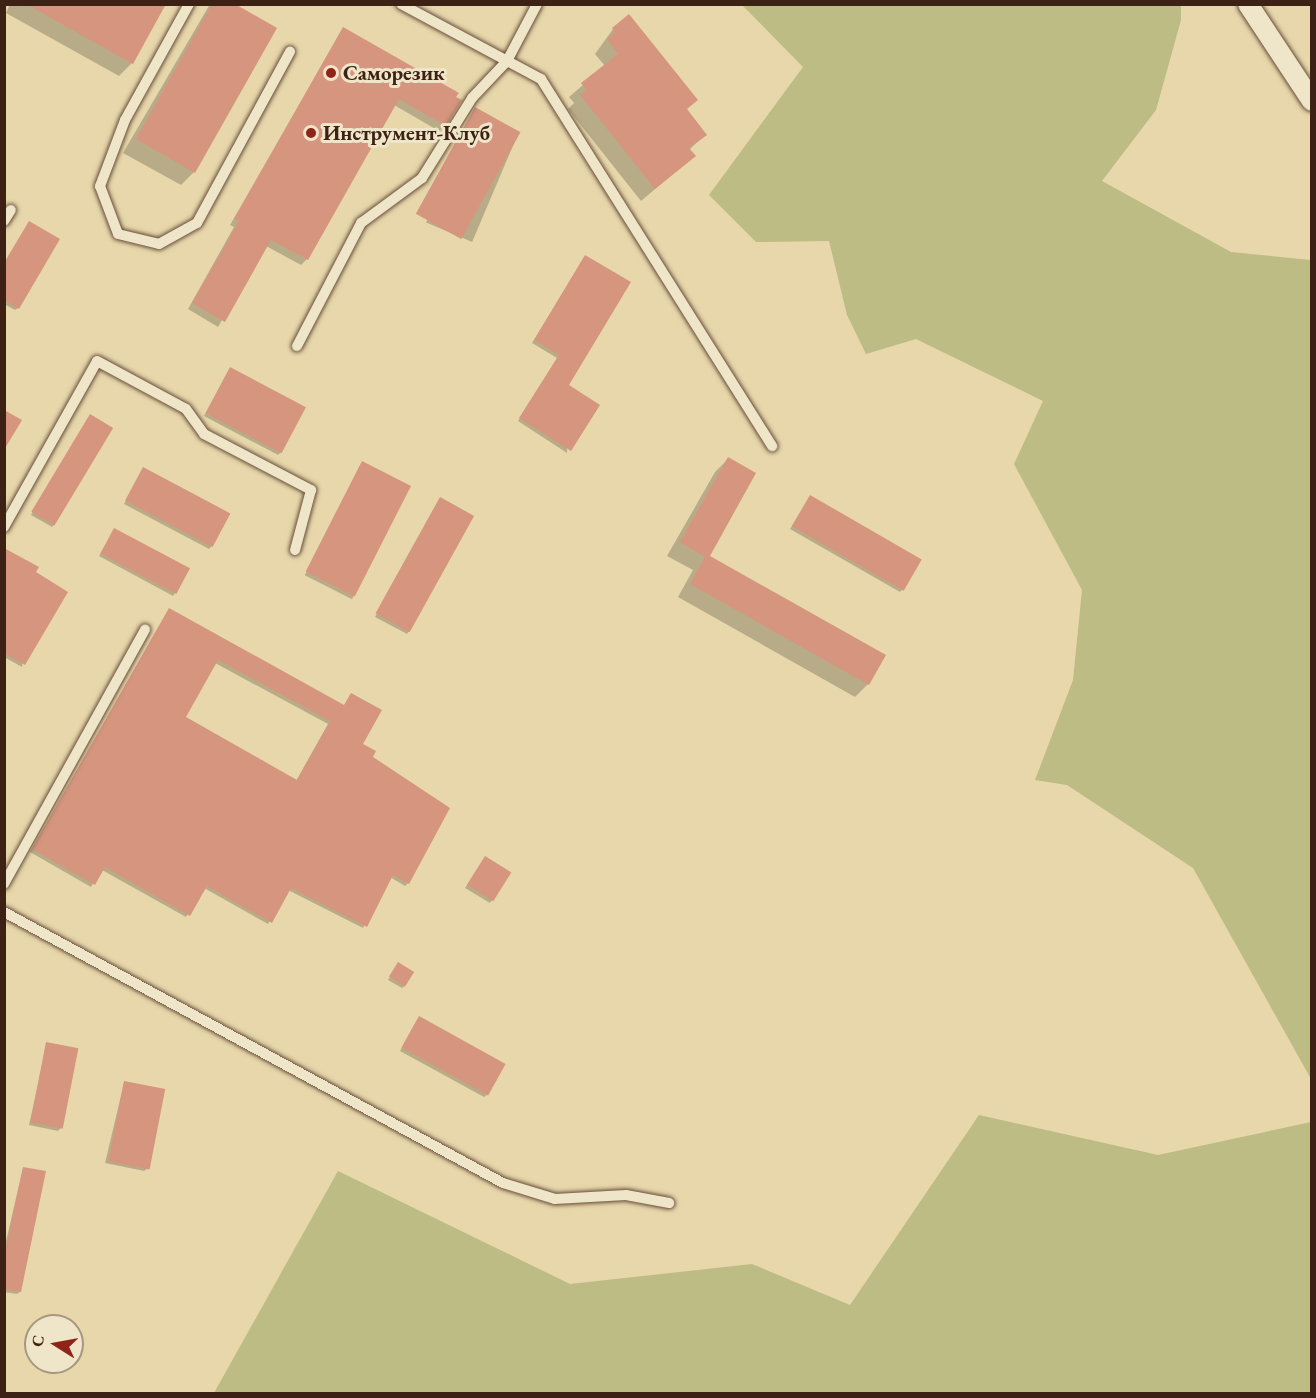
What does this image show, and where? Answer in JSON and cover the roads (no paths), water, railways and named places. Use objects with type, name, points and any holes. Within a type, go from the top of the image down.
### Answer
[{"type":"street","points":[[1248,4],[1311,101]]},
{"type":"lane","points":[[189,4],[125,120],[100,186],[118,234],[159,244],[197,223],[290,52]]},
{"type":"lane","points":[[401,4],[541,79],[772,446]]},
{"type":"lane","points":[[297,346],[361,223],[422,178],[472,98],[507,61],[537,4]]},
{"type":"lane","points":[[4,221],[11,210]]},
{"type":"lane","points":[[4,527],[97,361],[186,409],[204,434],[311,490],[295,550]]},
{"type":"lane","points":[[4,884],[145,630]]},
{"type":"lane","points":[[4,912],[503,1183],[555,1199],[626,1195],[669,1203]]},
{"type":"place","name":"Саморезик","points":[[331,73]]},
{"type":"place","name":"Инструмент-Клуб","points":[[311,133]]}]
